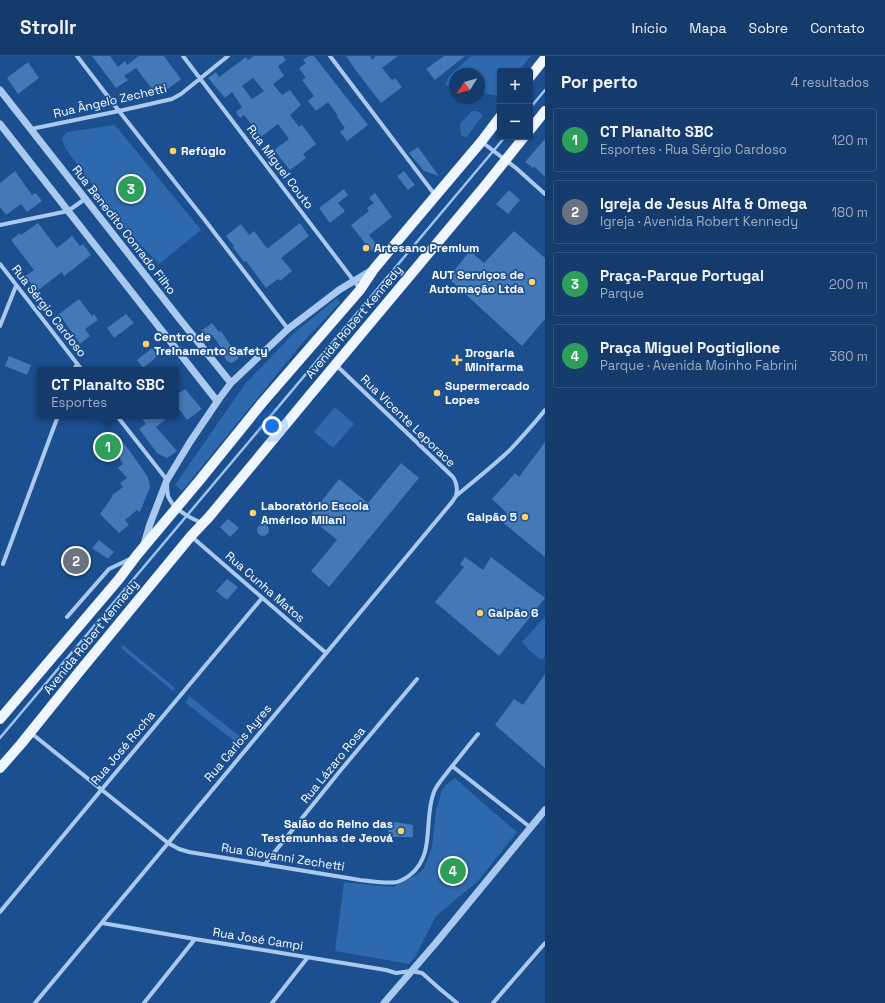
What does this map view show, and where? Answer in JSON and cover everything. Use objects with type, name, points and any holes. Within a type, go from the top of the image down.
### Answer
[{"type":"main road","points":[[533,73],[545,58]]},
{"type":"main road","points":[[533,126],[545,111]]},
{"type":"main road","name":"Avenida Robert Kennedy","points":[[0,719],[119,579],[140,552],[179,509],[262,403],[360,290],[374,269],[435,195],[484,144],[497,122]]},
{"type":"main road","name":"Avenida Robert Kennedy","points":[[0,768],[191,536],[200,522],[336,365],[521,140]]},
{"type":"street","points":[[77,56],[288,329]]},
{"type":"street","name":"Rua Miguel Couto","points":[[183,56],[360,290]]},
{"type":"street","name":"Rua Ângelo Zechetti","points":[[31,129],[172,99],[181,94],[228,56]]},
{"type":"street","points":[[330,56],[435,195]]},
{"type":"street","name":"Rua Benedito Conrado Filho","points":[[0,90],[231,383]]},
{"type":"street","points":[[0,124],[217,402]]},
{"type":"street","points":[[484,144],[516,168],[545,194]]},
{"type":"street","points":[[0,226],[68,211],[85,198]]},
{"type":"street","name":"Rua Sérgio Cardoso","points":[[0,264],[80,367]]},
{"type":"street","name":"Avenida Robert Kennedy","points":[[67,617],[109,569],[140,552],[167,480],[190,442],[231,383],[288,329],[319,304],[374,269]]},
{"type":"street","points":[[0,326],[16,286]]},
{"type":"street","name":"Rua Vicente Leporace","points":[[336,365],[452,477],[456,483],[456,496]]},
{"type":"street","name":"Rua Carlos Ayres","points":[[35,1003],[456,496],[510,450],[545,410]]},
{"type":"street","points":[[3,564],[57,419]]},
{"type":"street","points":[[119,419],[167,480],[168,497],[179,509],[200,522]]},
{"type":"street","name":"Rua Cunha Matos","points":[[191,536],[326,653]]},
{"type":"street","name":"Rua José Rocha","points":[[0,912],[262,598]]},
{"type":"street","name":"Rua Lázaro Rosa","points":[[265,864],[417,679]]},
{"type":"street","name":"Rua Giovanni Zechetti","points":[[30,733],[168,843],[179,849],[189,852],[360,880],[388,882],[398,882],[406,878],[418,867],[425,854],[430,804],[434,791],[478,734]]},
{"type":"street","points":[[452,766],[530,827]]},
{"type":"street","points":[[384,1003],[435,944],[545,810]]},
{"type":"street","name":"Rua José Campi","points":[[102,922],[195,939],[386,970],[396,973],[411,971]]},
{"type":"street","points":[[144,1003],[195,939]]},
{"type":"street","points":[[493,1003],[545,943]]},
{"type":"street","points":[[272,1003],[308,958]]},
{"type":"street","points":[[411,971],[422,973],[457,1003]]},
{"type":"shaded area","points":[[471,56],[531,56],[521,68],[497,68],[497,96],[485,93],[485,68],[458,68]]},
{"type":"shaded area","points":[[449,77],[449,86],[445,85]]},
{"type":"shaded area","points":[[473,111],[477,111],[483,115],[466,138],[461,135],[460,124]]},
{"type":"shaded area","points":[[115,125],[201,230],[159,264],[126,230],[65,148],[62,138],[67,132]]},
{"type":"shaded area","points":[[337,298],[340,303],[304,341],[182,491],[175,485],[245,384],[294,333]]},
{"type":"shaded area","points":[[335,407],[354,424],[333,448],[314,432]]},
{"type":"shaded area","points":[[545,617],[545,656],[542,660],[531,652],[522,642]]},
{"type":"shaded area","points":[[123,645],[175,688],[173,691],[121,648]]},
{"type":"shaded area","points":[[189,696],[243,739],[239,745],[186,703]]},
{"type":"shaded area","points":[[455,778],[517,832],[478,881],[436,916],[415,957],[409,964],[335,951],[344,882],[393,887],[418,874],[424,868],[432,847],[436,810],[442,790]]},
{"type":"building","points":[[92,56],[110,56],[118,67],[125,61],[127,65],[139,56],[164,56],[181,79],[165,91],[159,84],[152,89],[136,68],[124,76],[128,80],[116,88]]},
{"type":"building","points":[[254,56],[283,56],[286,60],[278,66],[284,76],[273,84],[282,95],[290,90],[301,105],[290,115],[299,127],[302,125],[316,144],[303,154],[306,158],[290,170],[274,150],[289,139],[278,124],[261,137],[244,115],[240,118],[236,112],[242,107],[232,92],[225,98],[208,78],[216,72],[219,77],[246,57],[248,60]],"holes":[[[253,78],[264,91],[252,99],[242,86]]]},
{"type":"building","points":[[309,56],[314,56],[368,125],[347,141],[340,132],[345,128],[328,102],[316,111],[308,101],[314,96],[302,80],[306,78],[299,68],[306,63],[303,60]]},
{"type":"building","points":[[346,56],[370,56],[372,60],[376,56],[398,56],[382,68],[392,80],[395,78],[402,87],[381,103]]},
{"type":"building","points":[[444,56],[465,56],[435,80],[426,69]]},
{"type":"building","points":[[28,62],[39,78],[18,94],[7,78]]},
{"type":"building","points":[[545,139],[545,177],[534,166],[533,168],[525,162]]},
{"type":"building","points":[[418,147],[439,176],[424,171],[409,153]]},
{"type":"building","points":[[15,171],[32,195],[36,193],[42,201],[27,212],[21,204],[6,215],[0,207],[0,183]]},
{"type":"building","points":[[404,171],[415,185],[408,190],[397,176]]},
{"type":"building","points":[[344,189],[348,195],[338,203],[345,211],[330,223],[319,208]]},
{"type":"building","points":[[509,190],[520,200],[508,214],[496,204]]},
{"type":"building","points":[[375,193],[392,217],[369,235],[378,246],[371,251],[351,225],[369,211],[367,208],[374,203],[369,198]]},
{"type":"building","points":[[38,223],[57,248],[72,236],[80,246],[83,244],[91,255],[64,276],[62,272],[37,291],[25,276],[34,270],[11,240]]},
{"type":"building","points":[[300,223],[309,236],[281,258],[292,271],[280,281],[278,279],[266,288],[246,261],[244,262],[226,236],[241,224],[249,235],[254,231],[268,248]]},
{"type":"building","points":[[514,231],[545,258],[545,319],[522,346],[448,278],[470,251],[484,263]]},
{"type":"building","points":[[79,299],[92,316],[94,314],[98,320],[85,329],[90,336],[80,344],[59,314]]},
{"type":"building","points":[[126,314],[134,323],[114,338],[107,328]]},
{"type":"building","points":[[212,323],[219,332],[221,331],[239,358],[232,363],[228,362],[220,351],[222,349],[212,335],[207,339],[201,331]]},
{"type":"building","points":[[152,348],[158,356],[144,367],[142,367],[137,360]]},
{"type":"building","points":[[9,356],[31,365],[27,375],[5,366]]},
{"type":"building","points":[[185,389],[202,409],[187,420],[179,409],[179,393]]},
{"type":"building","points":[[142,419],[166,419],[156,427],[177,451],[167,458],[157,453],[139,429],[146,424]]},
{"type":"building","points":[[115,433],[148,477],[150,487],[140,512],[137,510],[125,520],[129,525],[119,533],[100,514],[112,497],[111,496],[123,487],[120,483],[127,478],[118,468],[123,464],[115,450],[103,459],[99,453],[93,451]]},
{"type":"building","name":"Galpão 5","points":[[545,442],[545,557],[501,521],[507,513],[492,499],[515,473],[519,477]]},
{"type":"building","points":[[401,463],[419,478],[329,587],[311,571],[337,540],[309,517],[339,479],[368,503]]},
{"type":"building","points":[[228,519],[239,528],[230,537],[220,527]]},
{"type":"building","points":[[265,524],[268,525],[268,535],[261,536],[258,535],[257,528],[258,525]]},
{"type":"building","points":[[99,540],[114,552],[108,559],[92,548]]},
{"type":"building","points":[[465,557],[483,570],[491,557],[545,598],[499,656],[435,602],[464,567],[460,564]]},
{"type":"building","points":[[227,579],[238,587],[227,600],[216,591]]},
{"type":"building","points":[[545,674],[545,768],[495,725],[514,699],[523,705]]},
{"type":"building","name":"Salão do Reino das Testemunhas de Jeová","points":[[389,821],[413,825],[413,837],[388,837]]},
{"type":"waterway","points":[[533,104],[545,90]]},
{"type":"waterway","points":[[0,738],[502,140]]},
{"type":"place","name":"Refúgio","points":[[173,151]]},
{"type":"place","name":"Praça-Parque Portugal","points":[[131,189]]},
{"type":"place","name":"Artesano Premium","points":[[366,248]]},
{"type":"place","name":"AUT Serviços de Automação Ltda","points":[[532,282]]},
{"type":"place","name":"Centro de Treinamento Safety","points":[[146,344]]},
{"type":"place","name":"Drogaria Minifarma","points":[[457,360]]},
{"type":"place","name":"Supermercado Lopes","points":[[437,393]]},
{"type":"place","name":"CT Planalto SBC","points":[[108,447]]},
{"type":"place","name":"Laboratório Escola Américo Milani","points":[[253,513]]},
{"type":"place","name":"Galpão 5","points":[[525,517]]},
{"type":"place","name":"Igreja de Jesus Alfa & Omega","points":[[76,561]]},
{"type":"place","name":"Galpão 6","points":[[480,613]]},
{"type":"place","name":"Salão do Reino das Testemunhas de Jeová","points":[[401,831]]},
{"type":"place","name":"Praça Miguel Pogtiglione","points":[[453,871]]}]
